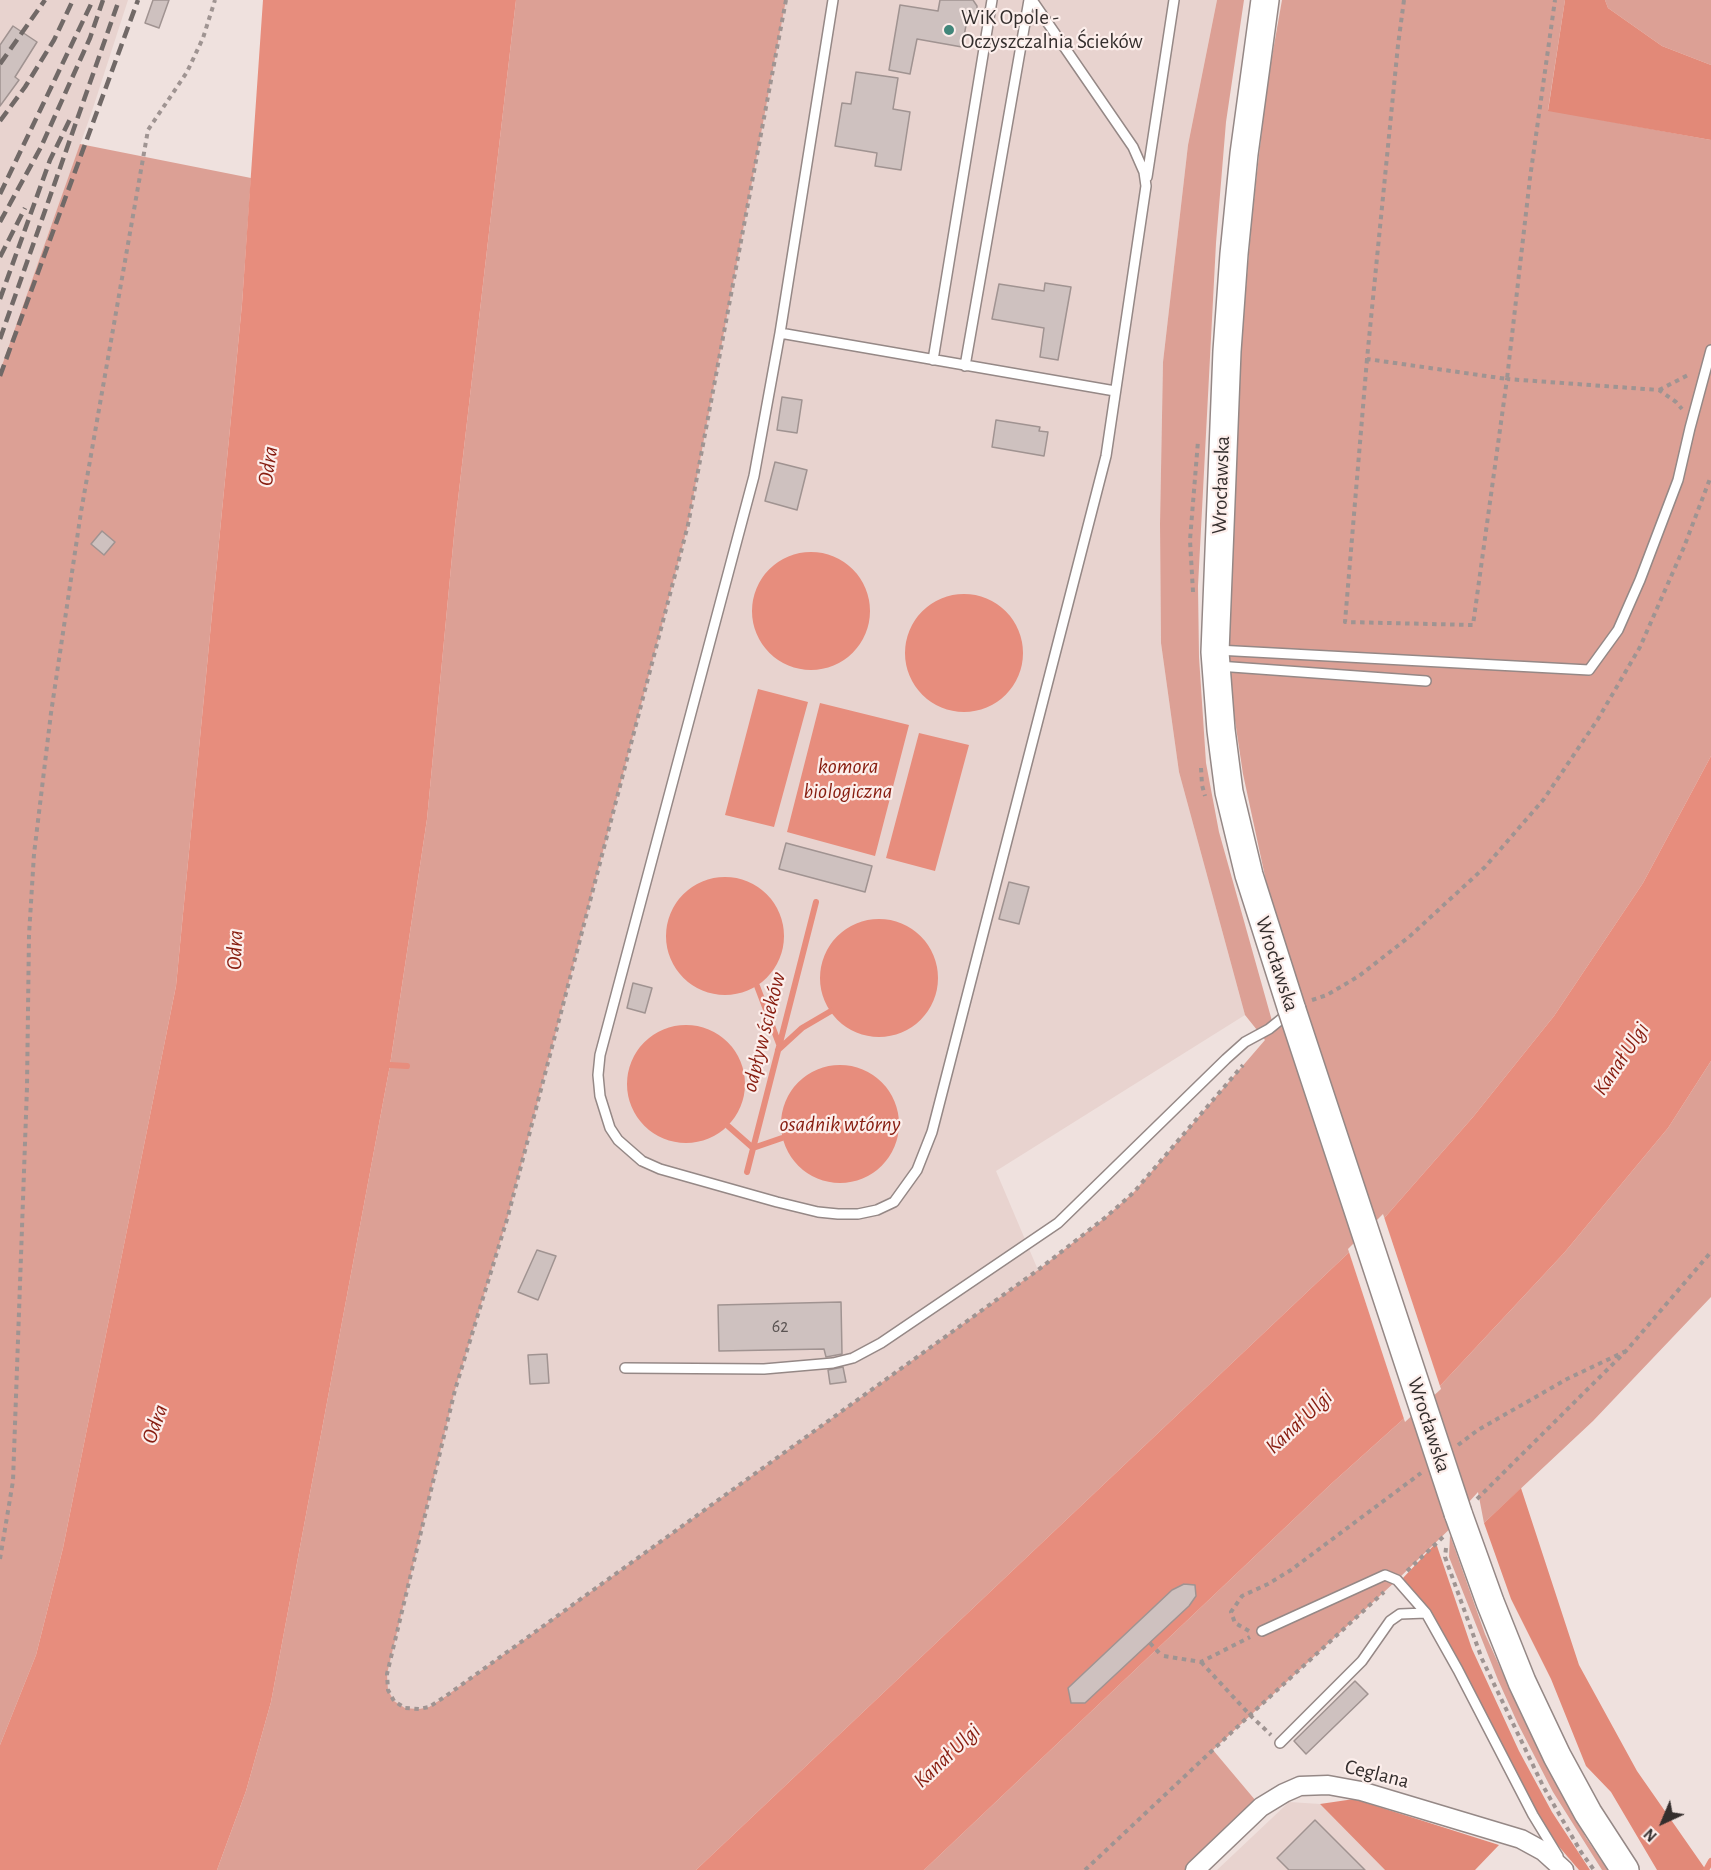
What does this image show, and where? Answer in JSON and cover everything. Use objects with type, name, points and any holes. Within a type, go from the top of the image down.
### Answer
[{"type":"main road","name":"Wrocławska","points":[[1265,0],[1244,154],[1226,363],[1216,658],[1229,792],[1249,875],[1297,1007],[1460,1516],[1490,1602],[1557,1756],[1588,1813],[1625,1870]]},
{"type":"street","name":"Ceglana","points":[[1195,1870],[1262,1808],[1284,1793],[1300,1786],[1328,1785],[1361,1791],[1521,1839],[1543,1851],[1565,1870]]},
{"type":"lane","points":[[833,0],[780,333],[754,476],[603,1043],[598,1075],[600,1096],[610,1128],[618,1140],[642,1161],[660,1169],[818,1212],[858,1214],[877,1210],[894,1202],[917,1170],[932,1132],[1106,456],[1174,0]]},
{"type":"lane","points":[[933,360],[992,0]]},
{"type":"lane","points":[[965,366],[1030,0]]},
{"type":"lane","points":[[1030,0],[1133,147],[1144,172],[1146,186]]},
{"type":"lane","points":[[780,333],[1115,391]]},
{"type":"lane","points":[[1216,658],[1589,670],[1618,630],[1640,580],[1678,480],[1710,352]]},
{"type":"lane","points":[[1216,658],[1426,681]]},
{"type":"lane","points":[[625,1368],[764,1369],[833,1363],[853,1358],[881,1343],[1058,1223],[1226,1059],[1245,1042],[1269,1029],[1297,1007]]},
{"type":"lane","points":[[1262,1631],[1384,1575],[1397,1580],[1426,1613],[1533,1815],[1565,1870]]},
{"type":"lane","points":[[1280,1743],[1362,1661],[1390,1621],[1400,1614],[1426,1613]]},
{"type":"path","points":[[0,1558],[12,1481],[26,1099],[29,935],[34,854],[51,713],[83,500],[148,130],[187,72],[203,38],[215,0]]},
{"type":"path","points":[[786,0],[688,525],[508,1216],[455,1390],[387,1674],[388,1690],[394,1701],[405,1708],[419,1709],[429,1707],[446,1696],[1038,1270],[1134,1192],[1265,1040],[1269,1029]]},
{"type":"path","points":[[1404,0],[1367,359],[1345,622],[1473,625],[1555,0]]},
{"type":"path","points":[[1659,390],[1696,370],[1710,352]]},
{"type":"path","points":[[1367,359],[1507,379],[1659,390],[1676,402],[1691,422]]},
{"type":"path","points":[[1297,1007],[1344,986],[1409,937],[1485,867],[1544,799],[1598,719],[1640,647],[1684,547],[1711,476]]},
{"type":"path","points":[[1085,1870],[1397,1580],[1626,1351],[1711,1252]]},
{"type":"path","points":[[1452,1449],[1478,1430],[1567,1379],[1626,1351]]},
{"type":"path","points":[[1262,1631],[1247,1631],[1235,1623],[1231,1612],[1242,1596],[1291,1570],[1426,1469]]},
{"type":"path","points":[[1201,1662],[1262,1631]]},
{"type":"path","points":[[1150,1642],[1163,1655],[1201,1662],[1250,1715],[1280,1743]]},
{"type":"shaded area","points":[[0,0],[128,0],[92,111],[0,371]]},
{"type":"shaded area","points":[[516,0],[786,0],[688,525],[508,1216],[455,1390],[387,1674],[388,1690],[394,1701],[405,1708],[429,1707],[446,1696],[1038,1270],[1134,1192],[1265,1040],[1245,1015],[1179,772],[1161,643],[1160,524],[1163,362],[1188,145],[1217,0],[1244,0],[1226,122],[1216,243],[1198,586],[1199,657],[1206,763],[1219,832],[1274,1028],[1303,1004],[1269,895],[1243,774],[1231,694],[1229,655],[1230,576],[1240,357],[1252,217],[1267,85],[1282,0],[1565,0],[1548,110],[1711,140],[1711,756],[1643,883],[1554,1016],[1473,1117],[1379,1224],[696,1870],[217,1870],[246,1791],[271,1702],[390,1065],[427,819],[455,525]]},
{"type":"shaded area","points":[[786,0],[1217,0],[1188,145],[1163,362],[1160,524],[1161,643],[1179,772],[1245,1015],[996,1171],[1038,1270],[501,1658],[429,1707],[405,1708],[394,1701],[388,1690],[387,1674],[455,1390],[508,1216],[688,525]]},
{"type":"shaded area","points":[[1565,0],[1605,0],[1608,8],[1662,46],[1711,65],[1711,140],[1548,111]]},
{"type":"shaded area","points":[[1605,0],[1711,0],[1711,65],[1662,46],[1608,8]]},
{"type":"shaded area","points":[[80,144],[251,178],[242,304],[176,986],[63,1548],[36,1655],[0,1745],[0,371]]},
{"type":"shaded area","points":[[1711,1061],[1711,1297],[1593,1421],[1484,1523],[1478,1492],[1459,1513],[1461,1518],[1213,1750],[1261,1807],[1195,1870],[924,1870],[1331,1484],[1439,1387],[1564,1253],[1668,1128]]},
{"type":"shaded area","points":[[1521,1488],[1579,1665],[1637,1771],[1706,1870],[1657,1870],[1611,1792],[1586,1766],[1551,1679],[1511,1599],[1484,1523]]},
{"type":"shaded area","points":[[1450,1535],[1485,1634],[1523,1718],[1586,1838],[1608,1870],[1602,1870],[1553,1792],[1518,1724],[1449,1557]]},
{"type":"shaded area","points":[[1436,1543],[1472,1649],[1519,1751],[1552,1812],[1590,1870],[1579,1870],[1555,1842],[1524,1793],[1437,1624],[1403,1578]]},
{"type":"shaded area","points":[[1354,1799],[1499,1845],[1475,1870],[1385,1870],[1320,1804]]},
{"type":"shaded area","points":[[1289,1802],[1320,1804],[1385,1870],[1217,1870]]},
{"type":"water","name":"Odra","points":[[263,0],[516,0],[455,525],[427,819],[390,1065],[271,1702],[246,1791],[217,1870],[0,1870],[0,1745],[36,1655],[63,1548],[176,986],[242,304]]},
{"type":"water","points":[[811,552],[834,556],[853,569],[866,588],[870,611],[866,634],[853,653],[834,666],[811,670],[788,666],[769,653],[756,634],[752,611],[756,588],[769,569],[788,556]]},
{"type":"water","points":[[964,594],[987,598],[1006,611],[1019,630],[1023,653],[1019,676],[1006,695],[987,708],[964,712],[941,708],[922,695],[909,676],[905,653],[909,630],[922,611],[941,598]]},
{"type":"water","name":"komora biologiczna","points":[[758,689],[808,702],[774,827],[725,815]]},
{"type":"water","name":"komora biologiczna","points":[[820,703],[909,725],[875,856],[787,832]]},
{"type":"water","name":"komora biologiczna","points":[[919,733],[969,745],[935,871],[886,858]]},
{"type":"water","name":"Kanał Ulgi","points":[[1711,756],[1711,1061],[1668,1128],[1564,1253],[1439,1387],[1331,1484],[924,1870],[696,1870],[1379,1224],[1473,1117],[1554,1016],[1643,883]]},
{"type":"water","points":[[725,877],[748,881],[767,894],[780,913],[784,936],[780,959],[767,978],[748,991],[725,995],[702,991],[683,978],[670,959],[666,936],[670,913],[683,894],[702,881]]},
{"type":"water","points":[[879,919],[902,923],[921,936],[934,955],[938,978],[934,1001],[921,1020],[902,1033],[879,1037],[856,1033],[837,1020],[824,1001],[820,978],[824,955],[837,936],[856,923]]},
{"type":"water","name":"osadnik wtórny","points":[[686,1025],[709,1029],[728,1042],[741,1061],[745,1084],[741,1107],[728,1126],[709,1139],[686,1143],[663,1139],[644,1126],[631,1107],[627,1084],[631,1061],[644,1042],[663,1029]]},
{"type":"water","name":"osadnik wtórny","points":[[840,1065],[863,1069],[882,1082],[895,1101],[899,1124],[895,1147],[882,1166],[863,1179],[840,1183],[817,1179],[798,1166],[785,1147],[781,1124],[785,1101],[798,1082],[817,1069]]},
{"type":"pier","points":[[1383,1214],[1441,1389],[1405,1422],[1348,1249]]},
{"type":"building","points":[[153,0],[169,0],[159,28],[145,23]]},
{"type":"building","points":[[940,0],[973,0],[977,6],[974,23],[967,20],[962,47],[917,39],[910,74],[889,70],[900,5],[938,11]]},
{"type":"building","points":[[13,26],[37,42],[15,77],[19,80],[0,106],[0,45]]},
{"type":"building","points":[[856,72],[898,78],[893,109],[910,112],[901,170],[875,166],[877,153],[835,146],[842,103],[851,104]]},
{"type":"building","points":[[1045,283],[1071,287],[1058,360],[1040,357],[1044,328],[992,319],[999,284],[1044,291]]},
{"type":"building","points":[[782,397],[802,400],[797,433],[777,430]]},
{"type":"building","points":[[996,420],[1040,427],[1039,431],[1048,432],[1044,456],[992,447]]},
{"type":"building","points":[[775,462],[807,470],[797,510],[765,501]]},
{"type":"building","points":[[102,531],[115,542],[104,555],[91,544]]},
{"type":"building","points":[[786,843],[872,866],[865,892],[779,869]]},
{"type":"building","points":[[1009,882],[1029,887],[1019,924],[999,919]]},
{"type":"building","points":[[633,983],[652,988],[645,1013],[627,1008]]},
{"type":"building","points":[[537,1250],[556,1256],[538,1300],[518,1292]]},
{"type":"building","points":[[841,1302],[842,1354],[826,1357],[824,1349],[719,1351],[718,1305]]},
{"type":"building","points":[[547,1354],[549,1383],[530,1384],[528,1355]]},
{"type":"building","points":[[843,1367],[846,1382],[830,1384],[828,1370]]},
{"type":"building","points":[[1184,1584],[1195,1585],[1196,1596],[1189,1606],[1085,1703],[1071,1703],[1068,1688],[1172,1590]]},
{"type":"building","points":[[1355,1681],[1368,1694],[1306,1754],[1294,1741]]},
{"type":"building","points":[[1315,1820],[1365,1870],[1289,1870],[1277,1858]]},
{"type":"waterway","name":"odpływ ścieków","points":[[747,1172],[816,902]]},
{"type":"waterway","points":[[757,986],[779,1044]]},
{"type":"waterway","points":[[778,1050],[802,1028],[831,1011]]},
{"type":"waterway","name":"odpływ ścieków","points":[[390,1065],[407,1066]]},
{"type":"waterway","name":"odpływ ścieków","points":[[728,1126],[753,1148],[782,1138]]},
{"type":"waterway","points":[[1706,1870],[1711,1861]]},
{"type":"railway","points":[[0,64],[45,0]]},
{"type":"railway","points":[[0,121],[25,87],[54,40],[73,0]]},
{"type":"railway","points":[[0,194],[93,0]]},
{"type":"railway","points":[[0,222],[41,147],[90,38],[103,0]]},
{"type":"railway","points":[[0,339],[119,0]]},
{"type":"railway","points":[[0,376],[138,0]]},
{"type":"railway","points":[[0,299],[50,160],[72,115]]},
{"type":"railway","points":[[0,257],[25,208]]},
{"type":"place","name":"WiK Opole - Oczyszczalnia Ścieków","points":[[949,30]]}]
